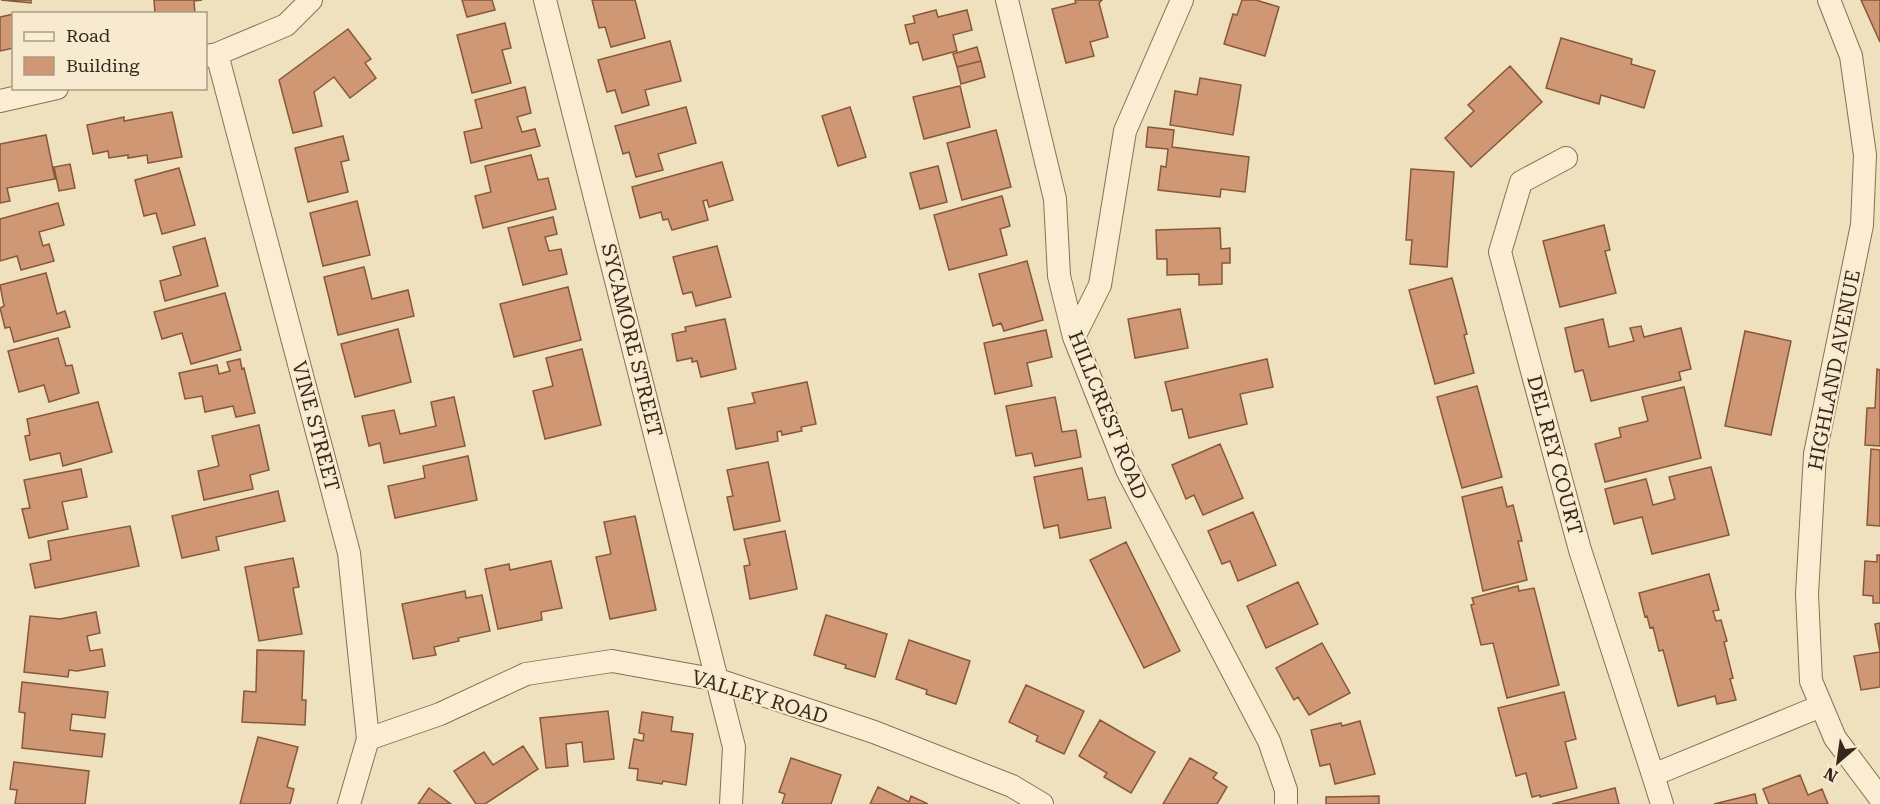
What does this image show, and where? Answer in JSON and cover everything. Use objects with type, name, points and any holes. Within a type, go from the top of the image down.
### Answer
[{"type":"street","points":[[211,55],[286,24],[311,0]]},
{"type":"street","name":"SYCAMORE STREET","points":[[545,0],[734,747],[731,804]]},
{"type":"street","name":"HILLCREST ROAD","points":[[1007,0],[1055,199],[1059,276],[1074,338],[1127,470],[1269,741],[1286,790],[1286,804]]},
{"type":"street","points":[[1074,338],[1100,285],[1125,131],[1182,0]]},
{"type":"street","name":"HIGHLAND AVENUE","points":[[1829,0],[1851,57],[1865,155],[1862,225],[1815,454],[1808,594],[1811,681],[1835,738],[1880,798]]},
{"type":"street","name":"VINE STREET","points":[[211,55],[349,553],[368,739],[349,804]]},
{"type":"street","points":[[0,101],[48,90]]},
{"type":"street","name":"DEL REY COURT","points":[[1566,158],[1521,182],[1500,252],[1580,550],[1662,804]]},
{"type":"street","name":"VALLEY ROAD","points":[[368,739],[440,714],[526,674],[612,661],[718,680],[874,732],[1012,786],[1042,804]]},
{"type":"street","points":[[1653,775],[1821,706]]},
{"type":"building","points":[[1,0],[31,0],[31,3]]},
{"type":"building","points":[[154,0],[202,0],[194,1],[195,12],[155,12]]},
{"type":"building","points":[[462,0],[492,0],[495,10],[467,17]]},
{"type":"building","points":[[592,0],[635,0],[645,38],[611,47],[605,27],[599,28]]},
{"type":"building","points":[[1075,0],[1102,0],[1099,3],[1108,37],[1090,42],[1094,56],[1066,63],[1052,9],[1076,3]]},
{"type":"building","points":[[1242,0],[1256,0],[1279,7],[1265,56],[1224,44],[1233,14],[1237,15]]},
{"type":"building","points":[[1861,0],[1880,0],[1880,42]]},
{"type":"building","points":[[936,10],[938,17],[967,10],[972,30],[953,35],[957,51],[923,60],[918,42],[910,44],[905,25],[915,23],[913,16]]},
{"type":"building","points":[[12,14],[12,48],[0,51],[0,17]]},
{"type":"building","points":[[505,23],[511,48],[502,50],[511,83],[472,93],[457,35]]},
{"type":"building","points":[[348,29],[371,59],[365,63],[376,78],[350,98],[334,77],[314,92],[322,126],[293,133],[279,80]]},
{"type":"building","points":[[1561,38],[1632,59],[1631,64],[1655,71],[1644,108],[1601,95],[1599,104],[1546,88]]},
{"type":"building","points":[[670,41],[681,81],[645,90],[649,105],[622,113],[615,90],[607,92],[598,60]]},
{"type":"building","points":[[977,47],[981,61],[957,67],[953,54]]},
{"type":"building","points":[[981,61],[985,77],[961,84],[957,67]]},
{"type":"building","points":[[1510,66],[1542,102],[1471,167],[1445,138],[1474,111],[1468,105]]},
{"type":"building","points":[[1200,78],[1241,85],[1233,135],[1170,125],[1175,91],[1197,95]]},
{"type":"building","points":[[960,86],[970,127],[924,139],[913,97]]},
{"type":"building","points":[[525,87],[531,113],[517,117],[522,132],[535,129],[540,146],[471,163],[464,132],[482,128],[475,100]]},
{"type":"building","points":[[686,107],[696,143],[658,154],[663,170],[636,177],[629,152],[623,154],[615,126]]},
{"type":"building","points":[[850,107],[866,157],[838,166],[822,116]]},
{"type":"building","points":[[172,112],[182,157],[148,163],[147,155],[109,158],[108,151],[93,154],[87,125],[124,117],[124,121]]},
{"type":"building","points":[[1148,127],[1174,130],[1172,147],[1249,157],[1245,192],[1221,189],[1220,197],[1158,190],[1161,166],[1166,167],[1168,149],[1146,147]]},
{"type":"building","points":[[996,130],[1011,187],[962,200],[947,143]]},
{"type":"building","points":[[46,135],[55,179],[7,188],[10,201],[0,203],[0,144]]},
{"type":"building","points":[[343,136],[349,160],[341,162],[348,192],[308,202],[295,148]]},
{"type":"building","points":[[531,155],[538,180],[548,178],[556,209],[483,228],[475,196],[491,192],[485,166]]},
{"type":"building","points":[[722,162],[733,200],[709,207],[707,200],[703,201],[708,220],[672,230],[668,219],[663,220],[661,212],[640,218],[632,187]]},
{"type":"building","points":[[70,164],[75,188],[59,191],[54,167]]},
{"type":"building","points":[[938,166],[947,202],[920,209],[910,173]]},
{"type":"building","points":[[179,168],[195,225],[162,234],[156,213],[144,216],[135,180]]},
{"type":"building","points":[[1411,169],[1454,172],[1447,267],[1410,264],[1412,240],[1406,240]]},
{"type":"building","points":[[1002,196],[1010,226],[1000,229],[1007,255],[949,270],[934,215]]},
{"type":"building","points":[[357,201],[370,255],[323,266],[310,213]]},
{"type":"building","points":[[58,203],[64,225],[39,232],[43,246],[49,244],[54,261],[21,270],[17,256],[0,261],[0,219]]},
{"type":"building","points":[[553,217],[557,234],[545,237],[549,251],[561,249],[567,274],[523,285],[508,228]]},
{"type":"building","points":[[1604,225],[1610,250],[1605,251],[1616,293],[1560,307],[1543,241]]},
{"type":"building","points":[[1220,228],[1221,249],[1230,248],[1230,263],[1222,263],[1222,284],[1199,285],[1199,274],[1167,275],[1167,259],[1157,259],[1156,230]]},
{"type":"building","points":[[205,238],[218,286],[165,301],[160,281],[181,275],[173,247]]},
{"type":"building","points":[[717,246],[731,297],[696,306],[692,292],[683,294],[673,257]]},
{"type":"building","points":[[1027,261],[1043,320],[1004,331],[1001,323],[993,326],[979,274]]},
{"type":"building","points":[[364,267],[372,299],[408,290],[414,316],[338,335],[324,277]]},
{"type":"building","points":[[46,273],[57,314],[65,311],[70,327],[14,342],[10,327],[5,328],[0,308],[4,306],[0,285]]},
{"type":"building","points":[[1452,278],[1467,334],[1464,335],[1474,373],[1435,384],[1409,290]]},
{"type":"building","points":[[568,287],[581,340],[514,357],[500,304]]},
{"type":"building","points":[[225,293],[241,350],[191,364],[182,333],[162,339],[154,312]]},
{"type":"building","points":[[1180,309],[1188,348],[1135,358],[1128,319]]},
{"type":"building","points":[[725,319],[736,369],[701,377],[697,361],[692,362],[692,358],[677,361],[672,334],[686,331],[685,327]]},
{"type":"building","points":[[1603,319],[1609,347],[1634,341],[1630,328],[1641,326],[1644,337],[1681,328],[1691,369],[1679,372],[1681,380],[1591,401],[1583,370],[1575,372],[1565,328]]},
{"type":"building","points":[[398,329],[411,382],[355,397],[341,344]]},
{"type":"building","points":[[1046,330],[1052,357],[1027,363],[1032,386],[995,394],[984,343]]},
{"type":"building","points":[[1745,331],[1791,341],[1771,435],[1725,426]]},
{"type":"building","points":[[58,338],[66,366],[72,365],[79,393],[49,402],[44,385],[19,392],[8,351]]},
{"type":"building","points":[[582,349],[601,425],[545,439],[533,391],[553,386],[546,358]]},
{"type":"building","points":[[240,359],[255,413],[236,417],[233,406],[205,412],[202,396],[185,399],[179,373],[217,365],[219,374],[230,371],[227,362]]},
{"type":"building","points":[[1267,359],[1273,387],[1240,394],[1247,424],[1189,438],[1182,409],[1172,411],[1165,382]]},
{"type":"building","points":[[1877,369],[1880,370],[1880,446],[1865,445],[1867,408],[1875,408]]},
{"type":"building","points":[[807,382],[816,424],[801,427],[802,431],[782,435],[781,431],[777,432],[778,441],[736,449],[728,408],[755,403],[752,393]]},
{"type":"building","points":[[1477,386],[1502,477],[1462,488],[1437,397]]},
{"type":"building","points":[[1684,387],[1701,458],[1605,482],[1595,444],[1621,437],[1619,428],[1648,421],[1642,397]]},
{"type":"building","points":[[454,397],[465,446],[384,463],[380,443],[369,446],[362,416],[394,410],[400,434],[436,426],[431,402]]},
{"type":"building","points":[[1055,397],[1062,432],[1076,430],[1081,457],[1035,466],[1032,453],[1016,456],[1006,406]]},
{"type":"building","points":[[98,402],[112,452],[63,466],[60,453],[30,460],[25,436],[30,435],[27,419]]},
{"type":"building","points":[[259,425],[269,470],[250,475],[253,489],[204,500],[198,471],[219,466],[212,436]]},
{"type":"building","points":[[1220,444],[1243,498],[1203,515],[1194,495],[1186,499],[1172,465]]},
{"type":"building","points":[[1871,449],[1880,450],[1880,526],[1867,525]]},
{"type":"building","points":[[468,456],[477,500],[395,518],[388,486],[425,478],[423,466]]},
{"type":"building","points":[[768,462],[780,521],[734,530],[727,497],[733,496],[727,470]]},
{"type":"building","points":[[1711,467],[1729,535],[1652,554],[1642,517],[1614,524],[1605,489],[1646,479],[1653,505],[1675,499],[1669,477]]},
{"type":"building","points":[[1082,468],[1088,500],[1105,497],[1111,528],[1060,538],[1058,525],[1044,528],[1034,477]]},
{"type":"building","points":[[81,469],[87,497],[62,502],[68,529],[29,538],[22,509],[30,508],[24,480]]},
{"type":"building","points":[[1502,487],[1507,507],[1513,505],[1522,541],[1518,541],[1527,580],[1483,591],[1462,497]]},
{"type":"building","points":[[278,491],[285,521],[216,537],[219,550],[182,558],[172,516]]},
{"type":"building","points":[[1253,512],[1276,565],[1238,581],[1230,561],[1222,564],[1208,531]]},
{"type":"building","points":[[635,516],[656,610],[610,619],[596,557],[611,554],[604,522]]},
{"type":"building","points":[[130,526],[139,566],[35,588],[30,564],[51,560],[48,541]]},
{"type":"building","points":[[785,531],[797,589],[750,599],[744,566],[750,565],[744,539]]},
{"type":"building","points":[[1126,542],[1180,651],[1144,668],[1090,560]]},
{"type":"building","points":[[1877,555],[1880,555],[1880,603],[1873,603],[1873,596],[1863,595],[1865,561],[1877,562]]},
{"type":"building","points":[[293,558],[299,587],[293,588],[302,634],[259,641],[245,567]]},
{"type":"building","points":[[551,561],[562,608],[541,612],[542,620],[498,629],[485,569],[509,564],[510,570]]},
{"type":"building","points":[[1709,574],[1719,610],[1713,611],[1716,621],[1721,620],[1727,641],[1724,642],[1736,700],[1717,704],[1715,696],[1678,706],[1663,650],[1659,651],[1653,627],[1650,628],[1647,616],[1645,617],[1639,593]]},
{"type":"building","points":[[1298,582],[1318,624],[1266,648],[1247,606]]},
{"type":"building","points":[[1518,586],[1519,591],[1534,588],[1559,685],[1507,698],[1493,643],[1481,645],[1471,605],[1474,604],[1472,598]]},
{"type":"building","points":[[465,591],[466,598],[482,595],[490,631],[458,638],[459,641],[434,647],[436,655],[413,659],[402,604]]},
{"type":"building","points":[[96,612],[100,633],[87,636],[90,651],[102,649],[105,666],[77,671],[69,670],[68,677],[24,672],[30,616],[60,619]]},
{"type":"building","points":[[826,615],[887,634],[875,677],[814,655]]},
{"type":"building","points":[[1880,623],[1880,652],[1875,624]]},
{"type":"building","points":[[909,640],[970,661],[956,704],[926,694],[927,690],[896,679]]},
{"type":"building","points":[[1322,643],[1350,693],[1309,715],[1298,697],[1294,700],[1276,668]]},
{"type":"building","points":[[257,650],[304,651],[302,700],[306,700],[305,725],[242,722],[244,691],[256,692]]},
{"type":"building","points":[[1880,652],[1880,687],[1861,690],[1854,656]]},
{"type":"building","points":[[22,682],[108,692],[105,718],[72,714],[70,730],[105,734],[102,757],[22,748],[25,713],[19,712]]},
{"type":"building","points":[[1026,685],[1084,711],[1064,754],[1036,741],[1038,736],[1009,722]]},
{"type":"building","points":[[1564,692],[1576,739],[1565,742],[1577,788],[1532,797],[1526,773],[1516,776],[1498,708]]},
{"type":"building","points":[[608,711],[614,759],[584,762],[582,742],[566,744],[568,766],[546,768],[540,718]]},
{"type":"building","points":[[642,712],[673,717],[671,731],[693,734],[686,785],[637,780],[638,769],[629,768],[634,739],[643,741],[644,734],[639,733]]},
{"type":"building","points":[[1100,720],[1155,752],[1131,793],[1104,777],[1107,773],[1079,756]]},
{"type":"building","points":[[1360,721],[1375,774],[1335,784],[1330,764],[1320,766],[1311,730]]},
{"type":"building","points":[[258,737],[298,747],[287,787],[294,789],[290,804],[240,804]]},
{"type":"building","points":[[523,746],[538,769],[485,804],[476,804],[454,771],[484,752],[493,765]]},
{"type":"building","points":[[791,758],[841,775],[831,804],[782,804],[785,794],[779,792]]},
{"type":"building","points":[[1190,758],[1217,773],[1213,778],[1227,787],[1217,804],[1163,804]]},
{"type":"building","points":[[14,762],[89,771],[85,804],[15,804],[17,790],[10,789]]},
{"type":"building","points":[[1800,775],[1808,795],[1822,789],[1828,804],[1769,804],[1763,789]]},
{"type":"building","points":[[878,787],[909,802],[911,796],[928,804],[870,804]]},
{"type":"building","points":[[429,788],[451,804],[418,804]]},
{"type":"building","points":[[1615,788],[1619,804],[1552,804]]},
{"type":"building","points":[[1755,794],[1757,804],[1714,804]]},
{"type":"building","points":[[1379,796],[1379,804],[1326,804],[1326,797]]}]
